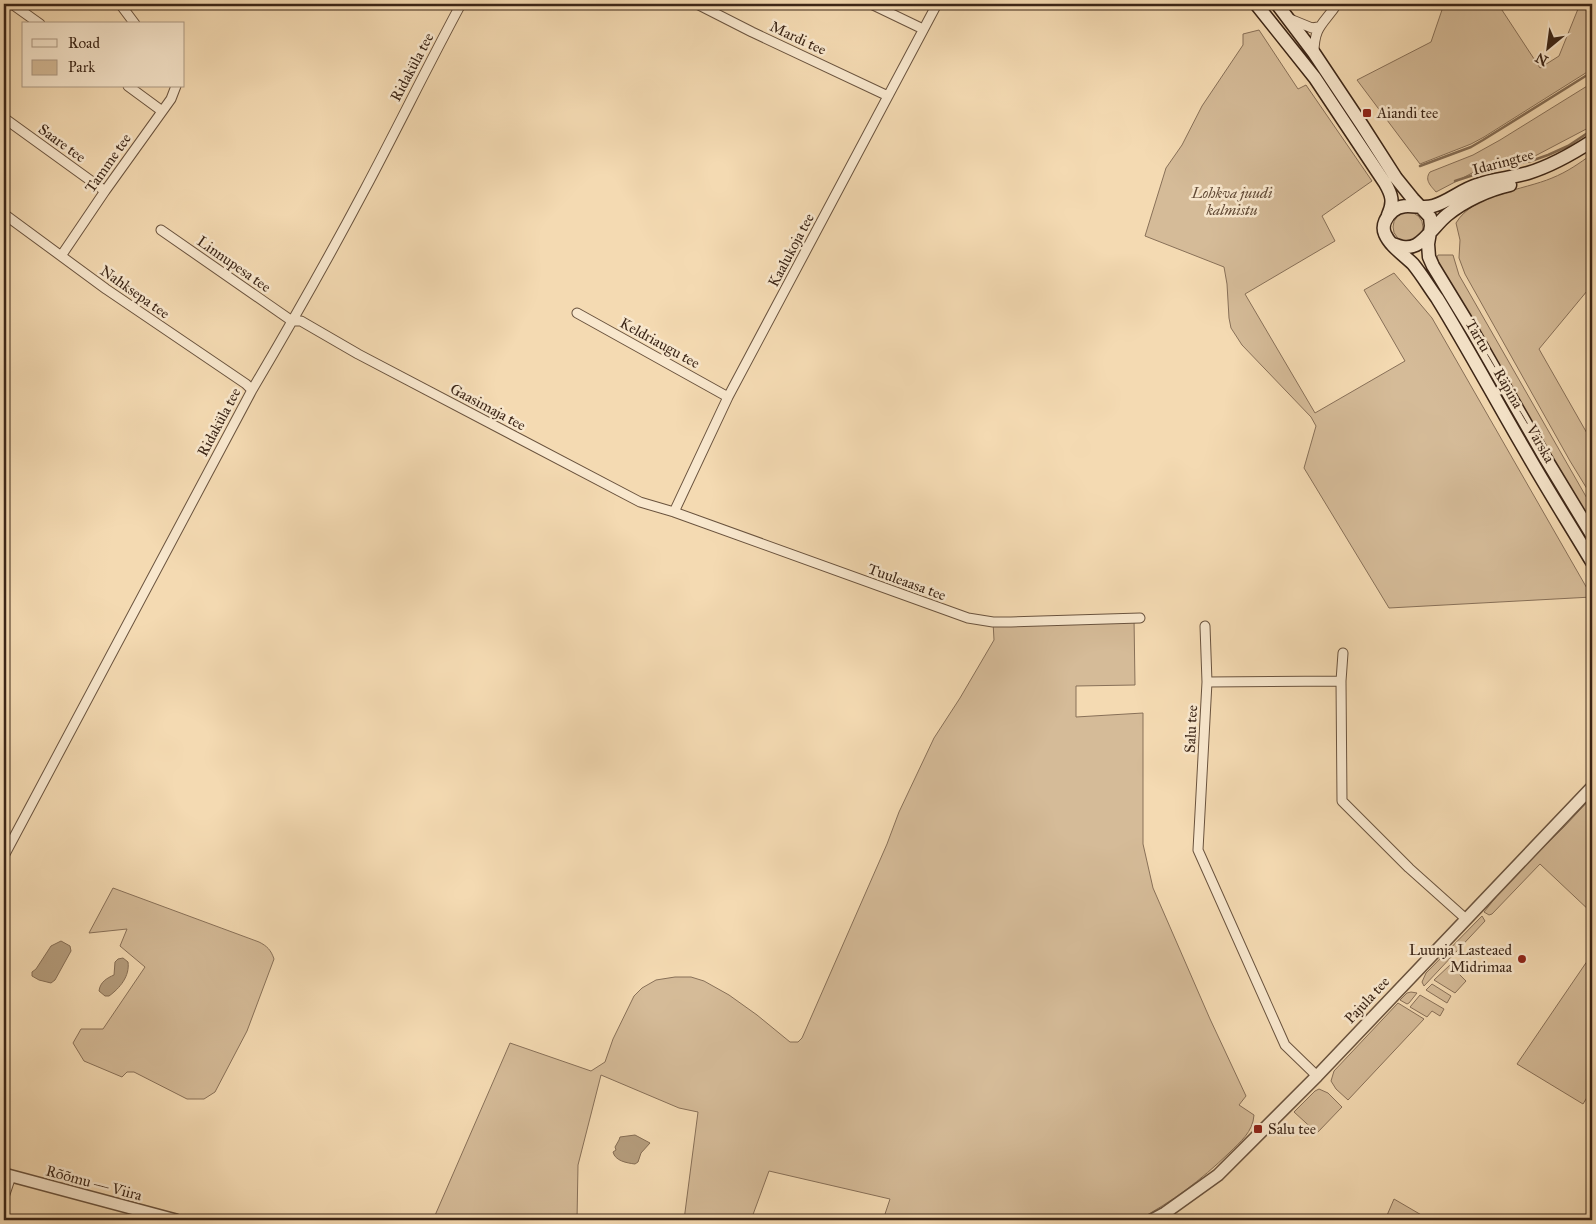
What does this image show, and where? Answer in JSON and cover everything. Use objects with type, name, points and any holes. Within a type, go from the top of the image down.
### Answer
[{"type":"main road","points":[[1256,4],[1315,78],[1388,187],[1392,201],[1384,224],[1384,232],[1391,242],[1400,247],[1414,246],[1430,231],[1430,217],[1396,178],[1314,54],[1277,4]]},
{"type":"main road","name":"Idaringtee","points":[[1421,207],[1440,204],[1461,191],[1478,184],[1527,173],[1551,165],[1592,141]]},
{"type":"main road","name":"Idaringtee","points":[[1430,231],[1447,215],[1464,203],[1503,186],[1551,172],[1567,165],[1592,149]]},
{"type":"main road","points":[[1387,218],[1396,208],[1412,205],[1421,207]]},
{"type":"main road","name":"Tartu — Räpina — Värska","points":[[1430,231],[1429,257],[1433,266],[1592,535]]},
{"type":"main road","name":"Tartu — Räpina — Värska","points":[[1391,242],[1412,264],[1453,324],[1527,454],[1592,562]]},
{"type":"street","points":[[12,4],[37,22]]},
{"type":"street","points":[[120,4],[134,22]]},
{"type":"street","name":"Ridaküla tee","points":[[4,856],[252,390],[365,188],[431,59],[462,4]]},
{"type":"street","name":"Mardi tee","points":[[697,4],[708,11],[888,96]]},
{"type":"street","points":[[871,4],[923,29]]},
{"type":"street","name":"Kaalukoja tee","points":[[674,512],[728,397],[936,4]]},
{"type":"street","points":[[1314,54],[1318,27],[1337,4]]},
{"type":"street","points":[[1288,18],[1312,28],[1318,27]]},
{"type":"street","points":[[131,88],[162,111]]},
{"type":"street","name":"Tamme tee","points":[[61,256],[171,98],[175,88]]},
{"type":"street","name":"Saare tee","points":[[4,118],[105,191]]},
{"type":"street","name":"Nahksepa tee","points":[[4,214],[252,390]]},
{"type":"street","name":"Linnupesa tee","points":[[160,230],[292,321]]},
{"type":"street","name":"Keldriaugu tee","points":[[577,313],[728,397]]},
{"type":"street","name":"Gaasimaja tee","points":[[292,321],[301,321],[358,354],[640,502],[674,512]]},
{"type":"street","name":"Tuuleaasa tee","points":[[674,512],[968,618],[993,622],[1140,618]]},
{"type":"street","name":"Salu tee","points":[[1205,626],[1207,682],[1198,850],[1285,1045],[1317,1076]]},
{"type":"street","points":[[1343,653],[1341,681],[1342,801],[1409,868],[1466,919]]},
{"type":"street","points":[[1207,682],[1341,681]]},
{"type":"street","name":"Pajula tee","points":[[1152,1220],[1165,1213],[1218,1175],[1317,1076],[1592,786]]},
{"type":"street","points":[[4,1197],[7,1175]]},
{"type":"street","name":"Rõõmu — Viira","points":[[7,1175],[176,1220]]},
{"type":"green space","points":[[1444,4],[1498,4],[1540,68],[1559,56],[1580,4],[1592,4],[1592,69],[1484,137],[1420,164],[1357,80],[1431,42]]},
{"type":"green space","name":"Lohkva juudi kalmistu","points":[[1259,30],[1298,89],[1306,85],[1372,181],[1322,216],[1335,241],[1245,294],[1315,413],[1405,361],[1364,290],[1394,273],[1432,318],[1592,597],[1389,608],[1304,468],[1316,426],[1311,417],[1242,345],[1231,328],[1224,267],[1145,236],[1166,168],[1182,145],[1202,106],[1243,45],[1243,34]]},
{"type":"green space","points":[[1592,83],[1592,126],[1535,156],[1474,172],[1436,192],[1430,185],[1428,175],[1430,172],[1473,155]]},
{"type":"green space","points":[[1592,154],[1592,285],[1539,349],[1592,442],[1592,497],[1465,274],[1459,258],[1460,240],[1456,223],[1474,205],[1500,194],[1552,178]]},
{"type":"green space","points":[[1408,212],[1414,213],[1422,221],[1422,233],[1414,241],[1408,242],[1402,241],[1394,233],[1393,227],[1394,221],[1402,213]]},
{"type":"green space","points":[[1438,255],[1453,255],[1459,275],[1592,507],[1592,523],[1444,274],[1437,257]]},
{"type":"green space","points":[[1134,618],[1135,685],[1076,686],[1076,717],[1143,713],[1143,844],[1153,888],[1246,1096],[1239,1105],[1254,1115],[1251,1127],[1245,1136],[1207,1173],[1175,1198],[1138,1220],[883,1220],[890,1199],[769,1171],[751,1220],[684,1220],[698,1112],[679,1108],[601,1075],[578,1165],[577,1220],[433,1220],[510,1043],[591,1071],[605,1062],[613,1039],[634,996],[642,988],[656,980],[675,977],[691,977],[704,981],[729,995],[790,1042],[798,1042],[802,1038],[887,844],[899,812],[934,738],[994,640],[993,622]]},
{"type":"green space","points":[[1592,797],[1592,913],[1540,864],[1492,914],[1489,915],[1484,912],[1508,882]]},
{"type":"green space","points":[[113,888],[259,942],[273,956],[274,959],[247,1031],[215,1092],[204,1099],[187,1099],[134,1072],[127,1072],[122,1077],[84,1061],[73,1043],[81,1029],[103,1029],[145,967],[120,946],[127,929],[89,933]]},
{"type":"green space","points":[[1482,916],[1485,921],[1424,986],[1422,982],[1426,973]]},
{"type":"green space","points":[[1592,954],[1592,1089],[1583,1104],[1517,1064]]},
{"type":"green space","points":[[1450,965],[1466,981],[1455,993],[1434,980]]},
{"type":"green space","points":[[1432,984],[1451,996],[1447,1003],[1426,990]]},
{"type":"green space","points":[[1407,993],[1417,993],[1409,1003],[1407,1004],[1400,1000]]},
{"type":"green space","points":[[1420,995],[1444,1009],[1440,1016],[1432,1011],[1427,1017],[1410,1007]]},
{"type":"green space","points":[[1398,1003],[1424,1019],[1348,1100],[1336,1089],[1331,1081],[1334,1071]]},
{"type":"green space","points":[[1319,1089],[1328,1093],[1342,1107],[1317,1133],[1294,1112]]},
{"type":"green space","points":[[1394,1199],[1430,1220],[1385,1220]]},
{"type":"shaded area","points":[[61,941],[70,946],[71,951],[55,980],[51,983],[32,976],[32,972],[51,946]]},
{"type":"shaded area","points":[[123,958],[128,962],[126,977],[117,989],[109,996],[105,996],[99,991],[101,985],[106,979],[114,975],[115,962]]},
{"type":"shaded area","points":[[635,1135],[650,1143],[641,1153],[638,1162],[635,1164],[616,1158],[613,1152],[616,1150],[615,1147],[620,1137]]},
{"type":"waterway","points":[[1420,166],[1471,147],[1592,72]]},
{"type":"waterway","points":[[1455,181],[1495,168],[1531,161],[1548,155],[1568,146],[1592,130]]},
{"type":"place","name":"Aiandi tee","points":[[1367,113]]},
{"type":"place","name":"Luunja Lasteaed Midrimaa","points":[[1522,959]]},
{"type":"place","name":"Salu tee","points":[[1258,1129]]}]
